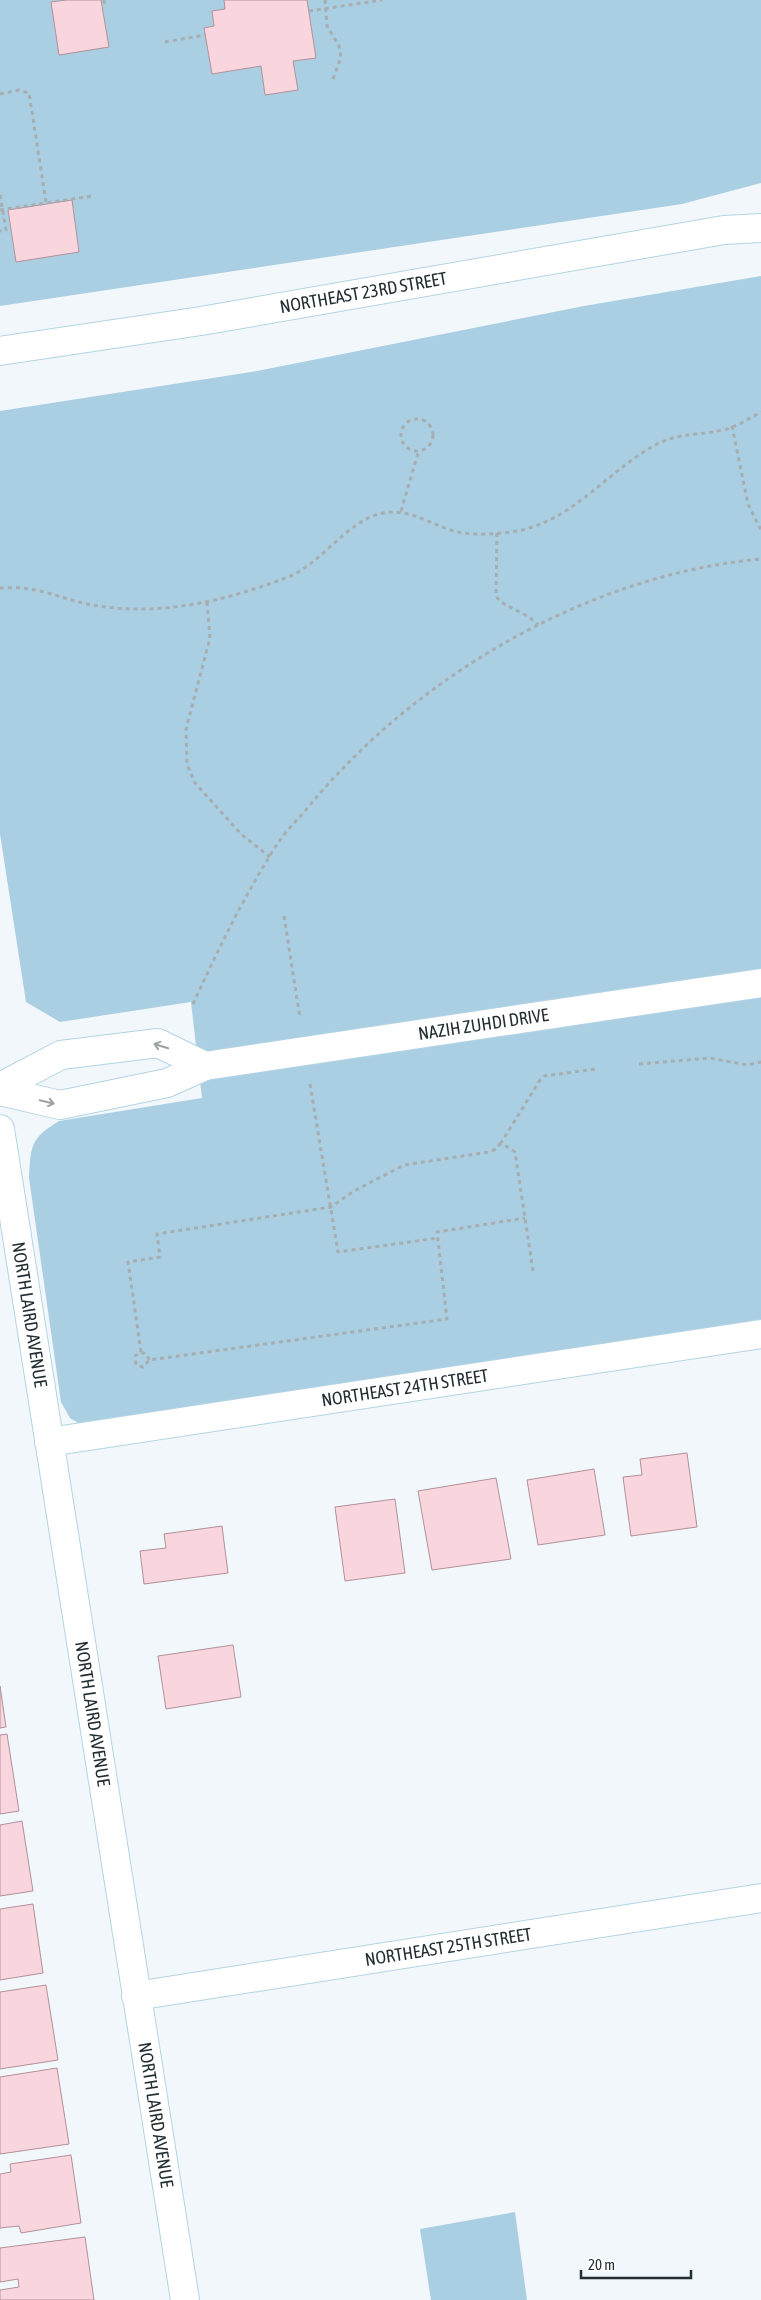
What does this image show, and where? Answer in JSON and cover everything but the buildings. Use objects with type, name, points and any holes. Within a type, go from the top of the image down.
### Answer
[{"type":"street","name":"NORTHEAST 23RD STREET","points":[[724,230],[761,215]]},
{"type":"street","name":"NORTHEAST 23RD STREET","points":[[0,351],[201,320],[724,230],[761,228]]},
{"type":"street","name":"NAZIH ZUHDI DRIVE","points":[[0,1091],[60,1105],[167,1083],[205,1066],[761,983]]},
{"type":"street","points":[[0,1087],[61,1055],[158,1043],[205,1066]]},
{"type":"street","name":"NORTH LAIRD AVENUE","points":[[0,1129],[185,2300]]},
{"type":"street","name":"NORTHEAST 24TH STREET","points":[[49,1442],[761,1334]]},
{"type":"street","name":"NORTHEAST 25TH STREET","points":[[136,1996],[761,1898]]},
{"type":"path","points":[[104,0],[105,8]]},
{"type":"path","points":[[325,0],[327,26],[339,46],[341,57],[333,79]]},
{"type":"path","points":[[309,11],[382,0]]},
{"type":"path","points":[[165,42],[205,35]]},
{"type":"path","points":[[0,94],[19,90],[29,93],[46,202]]},
{"type":"path","points":[[0,195],[1,210],[6,230],[0,231]]},
{"type":"path","points":[[1,210],[92,196]]},
{"type":"path","points":[[0,588],[28,588],[92,605],[130,610],[160,610],[207,602],[289,576],[315,562],[363,520],[381,513],[400,512],[411,514],[452,531],[471,535],[514,532],[573,508],[639,455],[661,443],[680,435],[732,426],[761,412]]},
{"type":"path","points":[[414,419],[425,422],[432,430],[432,440],[425,449],[420,450],[410,449],[401,438],[402,428],[414,419]]},
{"type":"path","points":[[732,426],[748,504],[761,530]]},
{"type":"path","points":[[400,512],[420,450]]},
{"type":"path","points":[[497,533],[496,596],[504,604],[531,616],[538,625]]},
{"type":"path","points":[[194,1004],[223,939],[277,845],[322,791],[367,744],[463,669],[538,625],[596,598],[634,585],[720,564],[761,558]]},
{"type":"path","points":[[207,602],[210,638],[186,729],[186,764],[195,783],[242,834],[270,857]]},
{"type":"path","points":[[284,916],[302,1026]]},
{"type":"path","points":[[639,1064],[710,1058],[747,1065],[761,1062]]},
{"type":"path","points":[[141,1352],[128,1262],[160,1257],[157,1234],[331,1207],[354,1191],[404,1165],[489,1152],[496,1149],[501,1143],[536,1084],[544,1076],[596,1069]]},
{"type":"path","points":[[310,1082],[338,1252],[438,1238]]},
{"type":"path","points":[[501,1143],[515,1152],[533,1271]]},
{"type":"path","points":[[141,1352],[134,1356],[136,1366],[143,1368],[149,1360],[447,1319],[437,1232],[525,1218]]},
{"type":"path","points":[[141,1352],[148,1355],[149,1360]]},
{"type":"shaded area","points":[[0,0],[761,0],[761,183],[682,204],[0,306]]},
{"type":"shaded area","points":[[761,276],[761,1323],[82,1425],[70,1418],[61,1402],[29,1178],[30,1158],[34,1144],[42,1133],[59,1121],[202,1098],[191,1002],[60,1022],[26,1002],[0,834],[0,411],[257,371],[584,306]]},
{"type":"shaded area","points":[[515,2212],[527,2300],[431,2300],[420,2229]]}]
